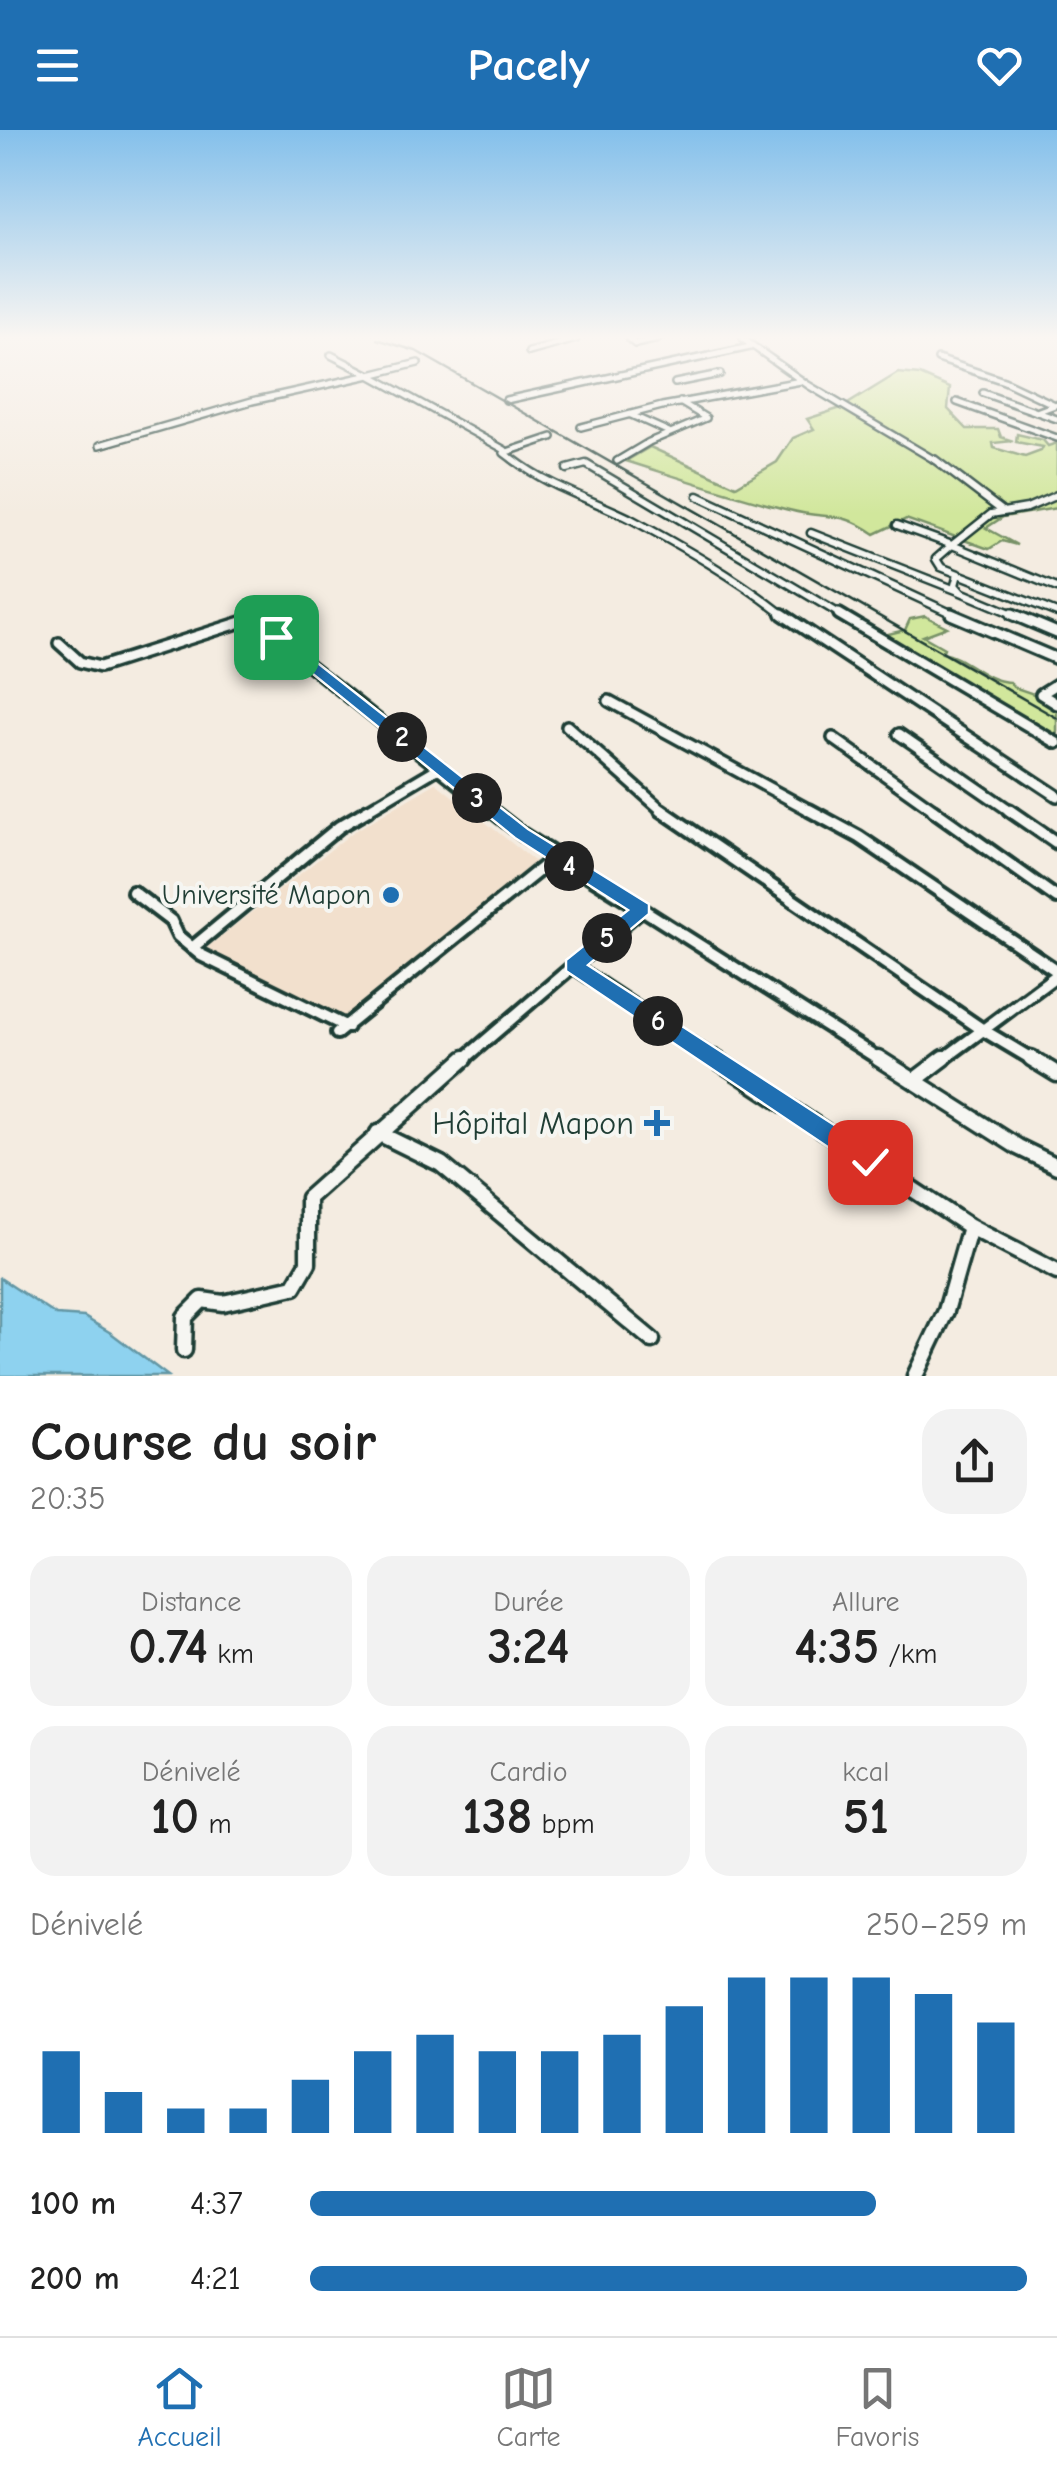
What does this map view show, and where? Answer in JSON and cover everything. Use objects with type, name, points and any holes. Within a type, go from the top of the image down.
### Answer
[{"type":"street","points":[[100,446],[273,397]]},
{"type":"street","points":[[410,397],[505,450],[509,458],[536,478],[626,517],[749,587],[813,638],[1057,796]]},
{"type":"street","points":[[506,400],[519,397]]},
{"type":"street","points":[[581,428],[705,397]]},
{"type":"street","points":[[829,397],[968,479],[1001,510]]},
{"type":"street","points":[[995,397],[1057,422]]},
{"type":"street","points":[[1036,412],[1055,404],[1037,397]]},
{"type":"street","points":[[618,460],[669,432],[706,418],[680,402]]},
{"type":"street","points":[[956,402],[1057,438]]},
{"type":"street","points":[[632,416],[669,432]]},
{"type":"street","points":[[1039,432],[1057,422]]},
{"type":"street","points":[[505,450],[552,437]]},
{"type":"street","points":[[567,469],[586,464],[1057,743]]},
{"type":"street","points":[[698,496],[840,565],[1057,659]]},
{"type":"street","points":[[1057,496],[1028,508],[990,514],[936,560],[958,574],[1057,612]]},
{"type":"street","points":[[897,525],[1057,588]]},
{"type":"street","points":[[811,533],[1057,633]]},
{"type":"street","points":[[958,574],[955,586],[961,592]]},
{"type":"street","points":[[60,643],[80,662],[100,666],[252,619],[554,858],[642,909],[1018,1147],[1057,1166]]},
{"type":"street","points":[[1057,684],[1041,694],[1057,704]]},
{"type":"street","points":[[610,701],[859,838],[1057,973],[915,1080]]},
{"type":"street","points":[[567,726],[670,818],[983,1030],[1057,1074]]},
{"type":"street","points":[[898,734],[1057,843]]},
{"type":"street","points":[[833,738],[1057,898]]},
{"type":"street","points":[[192,948],[338,826],[440,768]]},
{"type":"street","points":[[133,892],[172,922],[178,936],[192,948],[342,1030],[554,858]]},
{"type":"street","points":[[184,1350],[185,1317],[202,1300],[226,1303],[294,1287],[308,1263],[308,1198],[378,1133],[642,909]]},
{"type":"street","points":[[574,966],[970,1227],[1057,1272]]},
{"type":"street","points":[[378,1133],[442,1164],[652,1340]]},
{"type":"street","points":[[915,1376],[946,1311],[970,1227]]},
{"type":"shaded area","name":"Université Mapon","points":[[436,783],[543,868],[342,1029],[205,949],[353,832]]},
{"type":"green space","points":[[859,397],[949,397],[948,409],[967,429],[998,429],[1001,437],[1013,441],[993,443],[994,448],[1025,457],[1041,451],[1043,447],[1016,442],[1017,434],[1043,440],[1048,446],[1057,443],[1057,508],[1003,517],[986,528],[1017,545],[1002,541],[989,549],[906,519],[875,534],[843,518],[768,505],[626,461],[650,447],[736,486],[777,462],[793,438],[814,429],[807,419],[841,408]]},
{"type":"green space","points":[[925,616],[947,627],[923,636],[944,648],[942,653],[1034,694],[1057,712],[1057,742],[876,637],[905,630],[910,619]]},
{"type":"water","points":[[0,1278],[56,1315],[84,1317],[168,1376],[0,1376]]},
{"type":"railway","points":[[497,397],[1057,718]]},
{"type":"place","name":"Université Mapon","points":[[391,895]]},
{"type":"place","name":"Hôpital Mapon","points":[[657,1123]]},
{"type":"route","points":[[276,637],[554,858],[642,909],[574,966],[870,1162]]}]
